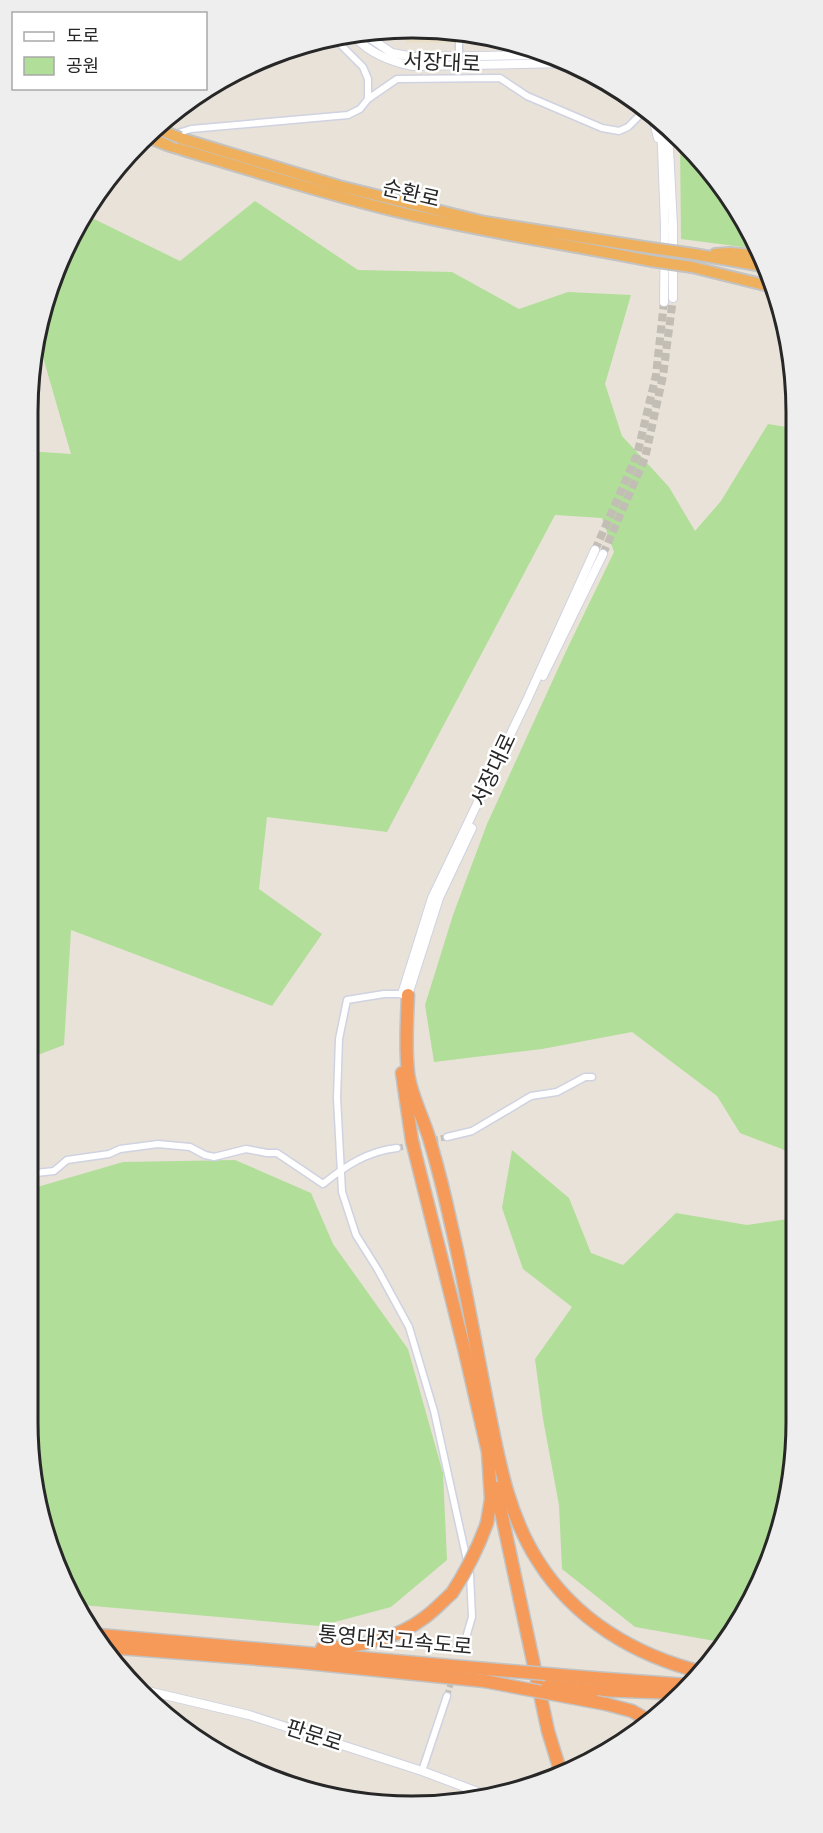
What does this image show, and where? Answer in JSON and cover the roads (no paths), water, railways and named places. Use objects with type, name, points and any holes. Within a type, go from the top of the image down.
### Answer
[{"type":"highway","name":"순환로","points":[[164,131],[339,186],[484,222],[694,255]]},
{"type":"highway","name":"순환로","points":[[155,140],[336,196],[396,211],[479,230],[692,267]]},
{"type":"highway","points":[[694,255],[730,253],[751,255]]},
{"type":"highway","points":[[694,255],[756,265]]},
{"type":"highway","points":[[692,267],[761,277]]},
{"type":"highway","points":[[692,267],[763,284]]},
{"type":"highway","points":[[405,994],[402,1075],[412,1141],[465,1352],[548,1731],[559,1765]]},
{"type":"highway","points":[[405,994],[408,1074],[430,1140],[451,1225],[503,1483],[565,1762]]},
{"type":"highway","points":[[281,1650],[355,1646],[377,1641],[402,1632],[424,1618],[452,1593],[480,1545],[487,1522],[492,1499],[488,1452]]},
{"type":"highway","points":[[503,1483],[537,1560],[557,1587],[580,1611],[604,1630],[629,1645],[658,1659],[692,1669]]},
{"type":"highway","name":"통영대전고속도로","points":[[106,1636],[281,1650],[485,1675]]},
{"type":"highway","name":"통영대전고속도로","points":[[114,1648],[485,1675],[670,1692]]},
{"type":"highway","points":[[485,1675],[606,1704],[632,1711],[641,1716]]},
{"type":"highway","name":"통영대전고속도로","points":[[595,1684],[677,1685]]},
{"type":"street","name":"서장대로","points":[[373,40],[392,53],[413,57],[526,55]]},
{"type":"street","name":"서장대로","points":[[361,41],[379,55],[397,63],[413,66],[550,64]]},
{"type":"street","points":[[459,41],[460,74]]},
{"type":"street","points":[[341,45],[363,67],[368,79],[368,99]]},
{"type":"street","points":[[152,142],[191,129],[348,115],[360,109],[368,99],[397,79],[460,74],[500,78],[527,96],[602,128],[619,131],[640,116]]},
{"type":"street","points":[[655,128],[662,159]]},
{"type":"street","points":[[661,133],[665,226],[664,302]]},
{"type":"street","points":[[669,140],[673,298]]},
{"type":"street","points":[[669,148],[670,142]]},
{"type":"street","name":"서장대로","points":[[405,994],[440,898],[599,552]]},
{"type":"street","points":[[405,994],[384,994],[347,1000],[339,1039],[337,1098],[340,1170],[342,1192],[356,1234],[409,1327],[434,1411],[470,1574],[472,1617],[462,1651]]},
{"type":"street","points":[[447,1137],[472,1131],[531,1096],[557,1092],[585,1077],[592,1077]]},
{"type":"street","points":[[38,1173],[54,1171],[67,1160],[158,1144],[190,1147],[214,1157],[246,1149],[277,1153],[323,1184],[340,1170],[366,1155],[397,1148]]},
{"type":"street","name":"판문로","points":[[154,1693],[249,1715],[422,1771],[472,1790]]},
{"type":"street","points":[[422,1771],[447,1696]]},
{"type":"tunnel","points":[[603,554],[645,458],[663,376],[673,298]]},
{"type":"tunnel","points":[[595,550],[637,455],[656,375],[664,302]]},
{"type":"tunnel","points":[[397,1148],[447,1137]]},
{"type":"tunnel","points":[[447,1696],[453,1676]]}]
